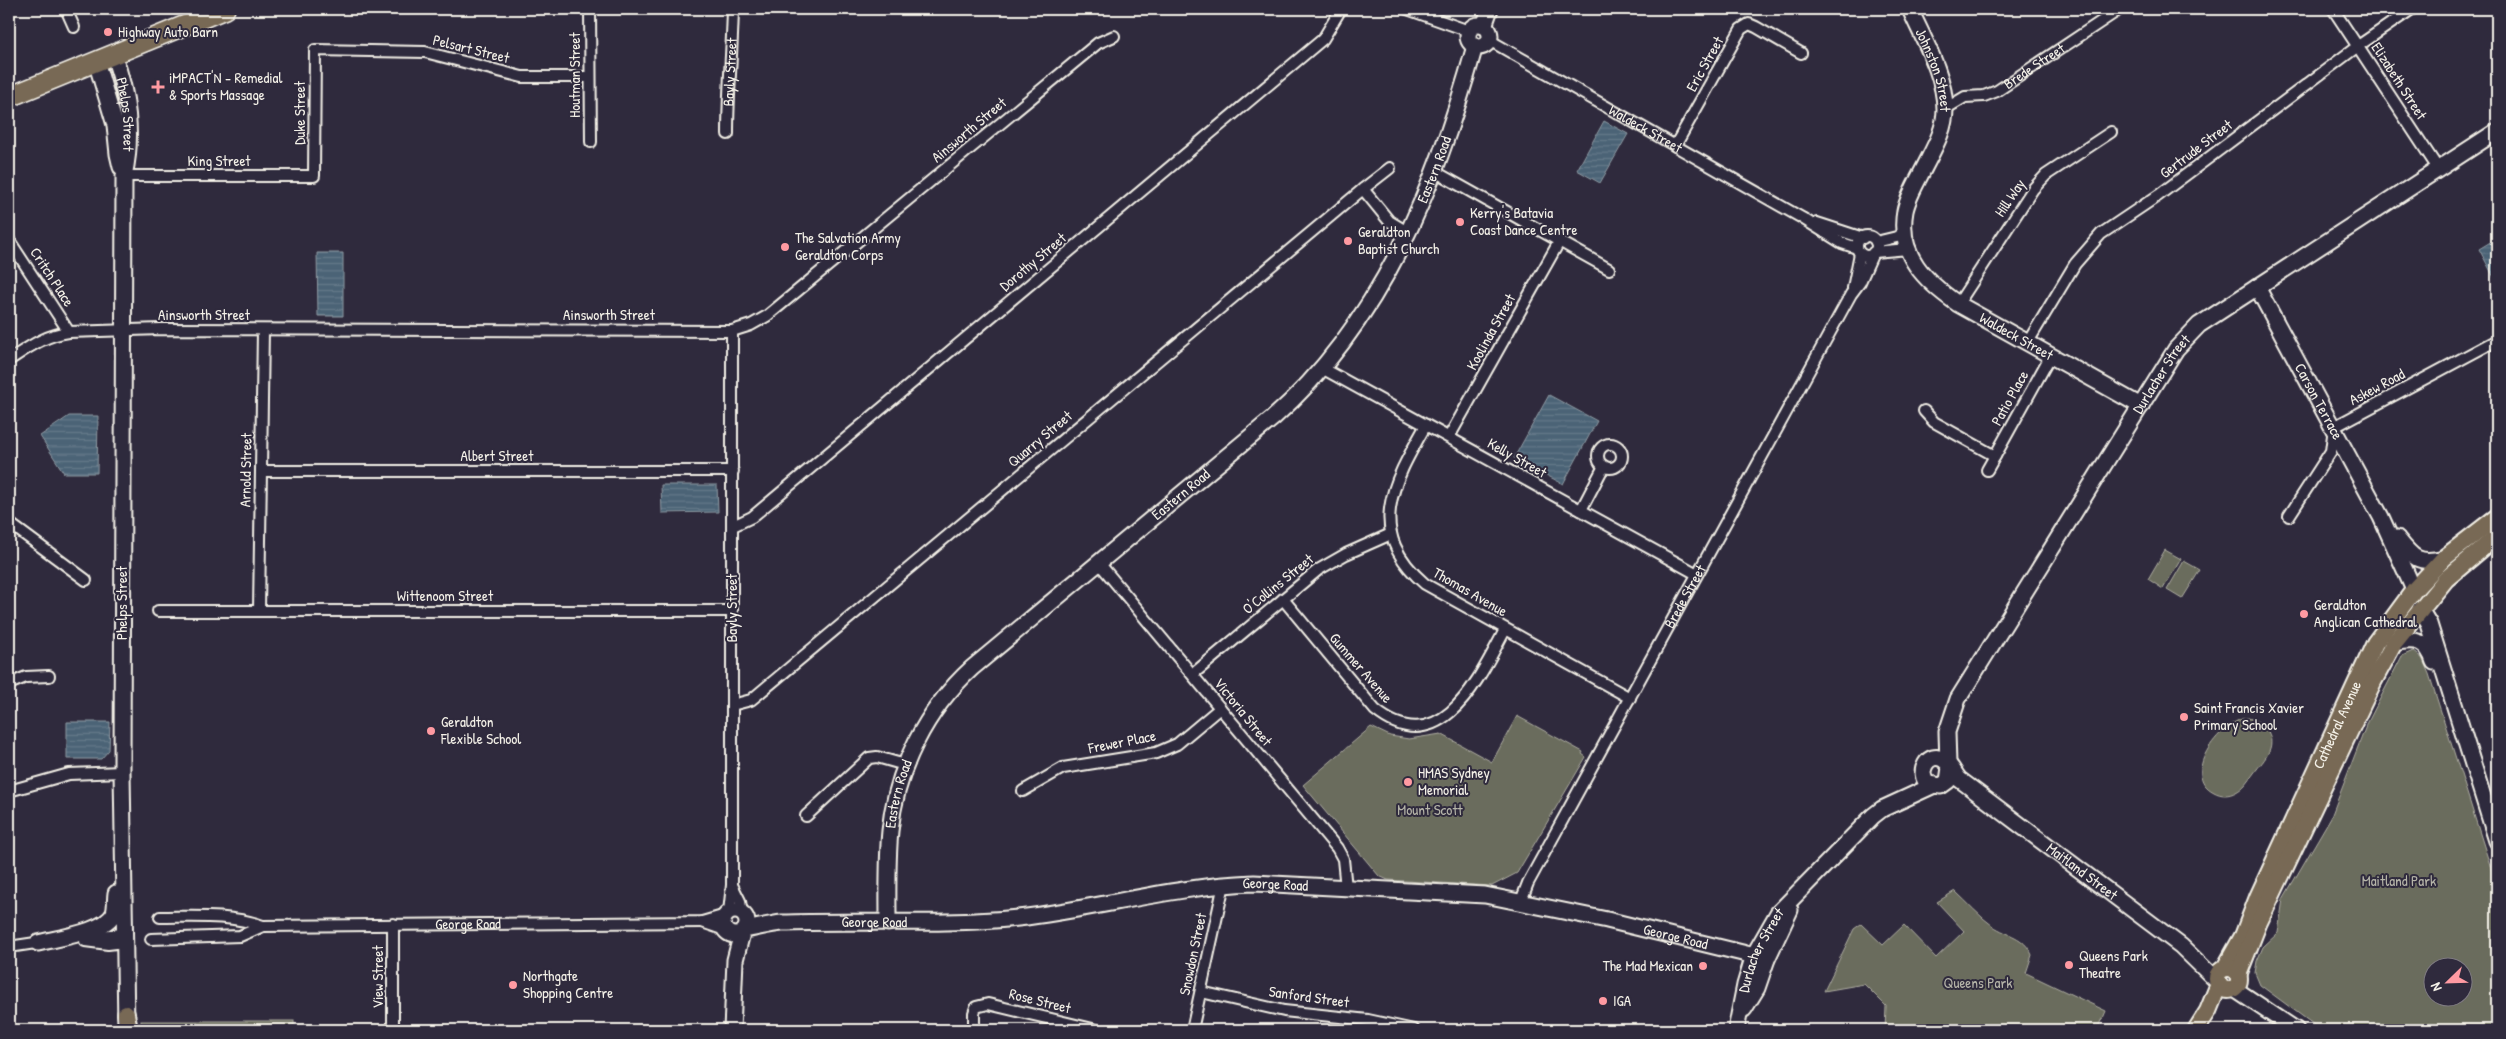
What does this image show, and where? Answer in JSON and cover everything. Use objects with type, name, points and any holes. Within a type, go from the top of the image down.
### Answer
[{"type":"highway","points":[[9,96],[225,9]]},
{"type":"main road","name":"Eastern Road","points":[[888,923],[890,830],[896,797],[905,765],[928,720],[958,681],[1273,418],[1310,384],[1389,271],[1409,233],[1483,38],[1490,9]]},
{"type":"main road","name":"Johnston Street","points":[[1906,242],[1905,211],[1915,184],[1941,136],[1945,109],[1941,84],[1910,9]]},
{"type":"main road","points":[[1469,31],[1477,25],[1483,38]]},
{"type":"main road","name":"Phelps Street","points":[[105,57],[126,99],[127,155],[124,176],[123,330],[122,772],[127,1025]]},
{"type":"main road","name":"Durlacher Street","points":[[1901,800],[1948,732],[1958,698],[2176,349],[2199,325],[2497,131]]},
{"type":"main road","name":"Waldeck Street","points":[[1906,242],[1919,270],[1931,286],[1958,304],[2142,406]]},
{"type":"main road","name":"Carson Terrace","points":[[2258,287],[2381,517],[2414,590]]},
{"type":"main road","name":"Cathedral Avenue","points":[[2207,1030],[2258,897],[2357,697],[2375,643],[2414,590],[2444,558],[2497,516]]},
{"type":"main road","name":"Carson Terrace","points":[[2381,517],[2412,556],[2424,562],[2444,558]]},
{"type":"main road","name":"Cathedral Avenue","points":[[2357,697],[2394,643],[2446,579],[2497,536]]},
{"type":"main road","points":[[2375,643],[2399,618],[2420,609],[2431,630],[2497,840]]},
{"type":"main road","points":[[2394,643],[2408,640],[2424,643],[2431,652],[2451,697]]},
{"type":"main road","name":"Durlacher Street","points":[[1948,732],[1949,766]]},
{"type":"main road","points":[[1940,759],[1949,766],[1948,781],[1934,787],[1923,777],[1927,764],[1940,759]]},
{"type":"main road","name":"Maitland Street","points":[[1949,766],[1959,779],[2296,1030]]},
{"type":"main road","name":"Durlacher Street","points":[[1738,1024],[1757,988],[1761,957],[1799,893],[1866,822],[1882,809],[1934,787]]},
{"type":"main road","name":"Maitland Street","points":[[1934,787],[1984,797]]},
{"type":"main road","points":[[38,943],[94,929],[104,924],[114,913],[115,866],[123,832]]},
{"type":"main road","name":"George Road","points":[[735,923],[965,923],[1020,918],[1224,884],[1254,883],[1485,896],[1521,901],[1761,957]]},
{"type":"main road","name":"Bayly Street","points":[[732,1030],[735,923]]},
{"type":"main road","name":"Cathedral Avenue","points":[[2196,1030],[2228,979]]},
{"type":"street","points":[[66,9],[74,27]]},
{"type":"street","name":"Houtman Street","points":[[590,9],[591,142]]},
{"type":"street","name":"Bayly Street","points":[[728,134],[728,88],[732,63],[733,9]]},
{"type":"street","name":"Dorothy Street","points":[[733,526],[752,517],[1324,39],[1341,9]]},
{"type":"street","points":[[1407,9],[1469,31]]},
{"type":"street","name":"Brede Street","points":[[1945,109],[1965,97],[1984,96],[1997,91],[2120,9]]},
{"type":"street","name":"Elizabeth Street","points":[[2333,9],[2439,170]]},
{"type":"street","name":"Gertrude Street","points":[[2028,342],[2075,264],[2101,234],[2159,195],[2358,46],[2412,9]]},
{"type":"street","name":"Eric Street","points":[[1675,146],[1741,29],[1749,24],[1800,53]]},
{"type":"street","name":"Ainsworth Street","points":[[9,360],[40,340],[54,334],[69,332],[161,329],[732,331],[751,325],[767,316],[1098,43],[1114,36]]},
{"type":"street","name":"Waldeck Street","points":[[1483,38],[1802,218],[1842,244],[1859,251]]},
{"type":"street","name":"Pelsart Street","points":[[315,50],[426,52],[522,77],[590,77]]},
{"type":"street","name":"Duke Street","points":[[314,176],[315,50]]},
{"type":"street","name":"Hill Way","points":[[1958,304],[2033,189],[2046,175],[2111,132]]},
{"type":"street","name":"Quarry Street","points":[[732,705],[751,700],[1390,168]]},
{"type":"street","points":[[1434,171],[1609,269]]},
{"type":"street","name":"King Street","points":[[124,176],[314,176]]},
{"type":"street","points":[[1363,189],[1389,221],[1409,233]]},
{"type":"street","name":"Waldeck Street","points":[[1802,218],[1863,238]]},
{"type":"street","points":[[1874,249],[1869,237],[1863,238],[1858,242],[1859,251],[1868,256],[1874,249],[1906,242]]},
{"type":"street","name":"Critch Place","points":[[9,240],[69,332]]},
{"type":"street","name":"Koolinda Street","points":[[1449,437],[1559,242]]},
{"type":"street","name":"Brede Street","points":[[1521,901],[1528,883],[1851,294],[1868,267],[1874,249]]},
{"type":"street","name":"Brede Street","points":[[1851,294],[1859,251]]},
{"type":"street","name":"Arnold Street","points":[[259,611],[263,330]]},
{"type":"street","name":"Bayly Street","points":[[732,331],[732,886],[735,923]]},
{"type":"street","name":"Askew Road","points":[[2334,427],[2497,340]]},
{"type":"street","name":"Patio Place","points":[[1987,470],[2051,355]]},
{"type":"street","name":"Kelly Street","points":[[1322,368],[1698,574]]},
{"type":"street","points":[[1924,411],[1934,422],[1994,456]]},
{"type":"street","name":"Thomas Avenue","points":[[1426,425],[1407,458],[1388,509],[1391,534],[1404,563],[1418,578],[1505,630],[1630,698]]},
{"type":"street","points":[[2289,516],[2331,451],[2334,427]]},
{"type":"street","points":[[1581,510],[1604,466]]},
{"type":"street","name":"Albert Street","points":[[261,471],[733,471]]},
{"type":"street","points":[[9,522],[86,580]]},
{"type":"street","name":"O'Collins Street","points":[[1193,674],[1332,561],[1391,534]]},
{"type":"street","name":"Victoria Street","points":[[1099,563],[1337,848],[1343,860],[1346,888]]},
{"type":"street","name":"Gummer Avenue","points":[[1283,599],[1375,710],[1393,723],[1403,726],[1426,724],[1439,720],[1459,705],[1470,693],[1505,630]]},
{"type":"street","name":"Wittenoom Street","points":[[158,612],[732,611]]},
{"type":"street","points":[[9,684],[26,677],[49,676]]},
{"type":"street","name":"Frewer Place","points":[[1023,791],[1063,768],[1156,753],[1176,744],[1220,708]]},
{"type":"street","points":[[806,816],[869,758],[877,757],[905,765]]},
{"type":"street","points":[[9,792],[69,774],[122,772]]},
{"type":"street","name":"Snowdon Street","points":[[1192,1030],[1224,884]]},
{"type":"street","name":"George Road","points":[[160,917],[207,916],[246,920],[263,926],[735,923]]},
{"type":"street","name":"George Road","points":[[702,922],[735,923]]},
{"type":"street","name":"View Street","points":[[393,924],[393,1030]]},
{"type":"street","name":"George Road","points":[[151,938],[240,936],[263,926]]},
{"type":"street","points":[[9,947],[66,939],[108,944],[124,938]]},
{"type":"street","name":"Sanford Street","points":[[1201,992],[1284,1011],[1367,1025],[1414,1030]]},
{"type":"street","name":"Rose Street","points":[[974,1030],[976,1007],[988,1004],[1097,1030]]},
{"type":"street","points":[[1047,1019],[1052,1030]]},
{"type":"green space","points":[[2165,550],[2181,559],[2163,589],[2148,579]]},
{"type":"green space","points":[[2184,561],[2200,570],[2182,599],[2167,590]]},
{"type":"green space","name":"Maitland Park","points":[[2413,651],[2422,658],[2429,674],[2497,887],[2497,1030],[2321,1030],[2260,985],[2255,973],[2257,961],[2263,947],[2278,933],[2283,899],[2331,817],[2366,726],[2402,656]]},
{"type":"green space","name":"Mount Scott","points":[[1517,716],[1583,752],[1582,754],[1586,757],[1517,873],[1492,886],[1388,880],[1379,876],[1303,785],[1371,727],[1390,736],[1409,739],[1441,734],[1492,762]]},
{"type":"green space","points":[[2248,718],[2259,722],[2267,730],[2271,740],[2269,751],[2241,788],[2228,795],[2214,792],[2204,784],[2201,773],[2208,748],[2228,727],[2238,720]]},
{"type":"green space","name":"Queens Park","points":[[1955,891],[1993,926],[2025,944],[2032,955],[2026,973],[2106,1011],[2098,1030],[1885,1030],[1886,1006],[1864,984],[1824,991],[1854,929],[1861,924],[1883,945],[1904,925],[1936,958],[1964,931],[1937,902]]},
{"type":"green space","points":[[141,1021],[294,1021],[294,1030],[141,1030]]},
{"type":"water","points":[[1604,121],[1628,134],[1600,183],[1577,170]]},
{"type":"water","points":[[2497,238],[2497,283],[2479,249]]},
{"type":"water","points":[[317,253],[343,253],[343,316],[318,316]]},
{"type":"water","points":[[1549,395],[1597,421],[1563,484],[1514,458]]},
{"type":"water","points":[[69,416],[98,416],[97,473],[64,473],[40,436]]},
{"type":"water","points":[[661,485],[717,485],[718,512],[662,513]]},
{"type":"water","points":[[67,722],[110,722],[109,750],[101,759],[67,759]]},
{"type":"place","name":"Highway Auto Barn","points":[[108,32]]},
{"type":"place","name":"iMPACT'N - Remedial & Sports Massage","points":[[158,87]]},
{"type":"place","name":"Kerry's Batavia Coast Dance Centre","points":[[1460,222]]},
{"type":"place","name":"Geraldton Baptist Church","points":[[1348,241]]},
{"type":"place","name":"The Salvation Army Geraldton Corps","points":[[785,247]]},
{"type":"place","name":"Geraldton Anglican Cathedral","points":[[2304,614]]},
{"type":"place","name":"Saint Francis Xavier Primary School","points":[[2184,717]]},
{"type":"place","name":"Geraldton Flexible School","points":[[431,731]]},
{"type":"place","name":"HMAS Sydney Memorial","points":[[1408,782]]},
{"type":"place","name":"Queens Park Theatre","points":[[2069,965]]},
{"type":"place","name":"The Mad Mexican","points":[[1703,966]]},
{"type":"place","name":"Northgate Shopping Centre","points":[[513,985]]},
{"type":"place","name":"IGA","points":[[1603,1001]]}]
